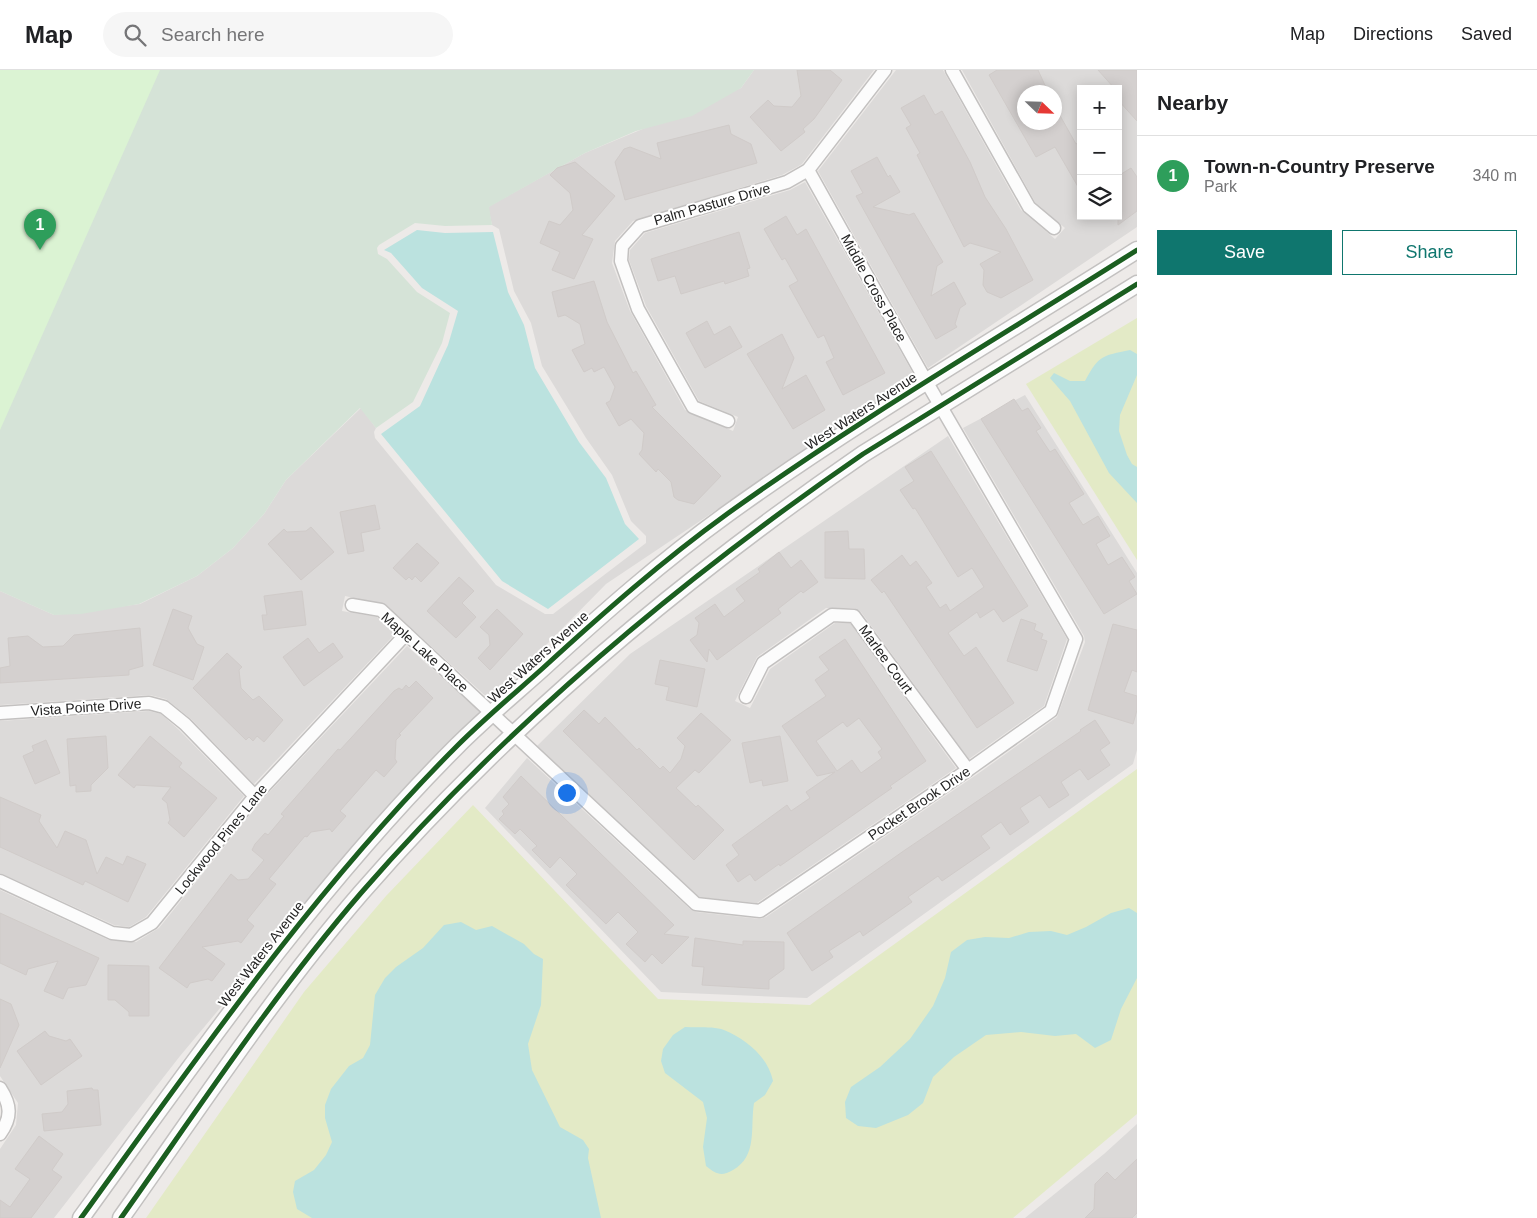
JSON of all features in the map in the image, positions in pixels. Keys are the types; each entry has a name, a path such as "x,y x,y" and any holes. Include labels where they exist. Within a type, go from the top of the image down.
{"street":[{"name":"Palm Pasture Drive","path":"728,421 693,407 638,309 620,261 622,246 640,226 787,182 808,170 885,70"},
{"path":"952,70 1029,206 1054,228"},
{"name":"Middle Cross Place","path":"808,170 941,406"},
{"name":"West Waters Avenue","path":"81,1218 295,926 399,808 457,746 492,713 638,582 705,531 806,460 926,381 1137,250"},
{"path":"121,1218 268,1010 360,894 441,805 512,734 694,578 826,480 1137,284"},
{"name":"Pocket Brook Drive","path":"512,734 696,904 760,911 968,770 1051,710 1076,639 941,406"},
{"name":"Maple Lake Place","path":"352,605 381,610 492,713 512,734"},
{"name":"Marlee Court","path":"746,697 763,663 832,615 854,616 968,770"},
{"name":"Lockwood Pines Lane","path":"0,881 112,933 131,935 152,923 255,796 406,634"},
{"name":"Vista Pointe Drive","path":"0,713 149,703 164,707 185,724 255,796"},
{"path":"0,1088 9,1102 7,1124 0,1134"}],"shaded area":[{"path":"754,70 874,70 802,164 782,175 633,221 615,241 612,263 630,311 685,410 733,431 738,417 699,401 646,306 629,260 630,250 645,233 790,190 805,182 915,377 606,584 491,701 386,605 345,596 342,611 377,617 395,634 254,784 191,719 166,699 150,695 0,705 0,591 54,615 140,604 197,576 233,548 264,514 286,480 361,408 376,428 374,432 375,438 496,585 545,614 553,614 646,543 646,536 631,521 612,475 586,438 542,366 531,323 514,291 499,229 492,225 488,207 585,153 741,88"},
{"path":"896,70 943,70 1021,210 1055,239 1065,228 1035,202 962,70 1137,70 1137,227 928,368 818,171"},
{"path":"1025,395 1137,573 1137,750 1133,764 807,998 661,992 485,808 527,758 690,909 696,912 760,919 766,917 979,773 1057,717 1085,642 1084,636 963,428"},
{"path":"948,436 1067,639 1044,706 969,759 861,612 854,608 826,608 757,657 735,701 750,708 770,669 835,623 850,623 956,768 757,903 699,897 537,746 630,654"},
{"path":"407,646 480,712 372,824 289,921 241,983 180,1056 54,1218 0,1218 0,1149 16,1125 18,1103 0,1076 0,890 109,940 136,942 159,928 261,801"},
{"path":"149,711 161,714 179,730 244,796 146,917 129,927 114,925 0,873 0,721"},
{"path":"1137,1124 1137,1218 1025,1218 1104,1154"}],"green space":[{"path":"0,70 754,70 741,88 692,116 636,131 585,153 489,207 492,225 445,226 415,223 379,245 377,248 378,254 387,259 417,292 450,313 442,343 413,402 376,428 360,408 286,480 264,514 233,548 197,576 139,604 81,614 54,615 0,591"},
{"path":"0,70 160,70 0,430"},
{"path":"1137,318 1137,560 1026,384"},
{"path":"1137,769 1137,1114 1013,1218 146,1218 304,992 386,896 473,805 658,999 810,1005"}],"water":[{"path":"417,230 445,233 493,232 508,292 524,325 535,368 579,442 606,478 625,524 639,539 548,609 502,581 381,434 420,406 448,345 458,311 422,288 391,253 384,250"},
{"path":"1130,350 1137,354 1137,375 1120,415 1119,431 1127,455 1132,464 1137,467 1137,503 1109,473 1070,401 1050,378 1054,373 1070,381 1085,381 1094,366 1102,358"},
{"path":"1129,908 1137,913 1137,978 1121,1009 1111,1040 1095,1048 1076,1034 1055,1036 1021,1032 986,1035 954,1057 933,1077 923,1103 908,1115 876,1128 858,1126 846,1118 845,1102 851,1087 880,1067 910,1039 933,1006 945,978 951,952 967,940 985,937 1009,938 1029,932 1051,931 1067,935 1111,913"},
{"path":"461,922 476,930 492,926 524,944 534,954 543,959 541,1005 528,1044 532,1070 560,1127 583,1140 589,1149 588,1158 601,1218 312,1218 297,1209 293,1192 295,1181 314,1170 326,1155 332,1142 325,1118 325,1105 331,1089 349,1066 363,1058 370,1045 375,995 385,978 396,967 423,948 444,925"},
{"path":"685,1027 720,1029 740,1038 761,1057 773,1081 765,1095 754,1103 750,1149 746,1157 733,1170 722,1174 716,1173 706,1166 703,1147 707,1118 703,1102 665,1073 661,1061 663,1049 673,1035"}],"building":[{"path":"797,70 830,70 842,80 814,119 803,129 805,132 781,151 750,117 768,100 774,106 792,107 801,96"},
{"path":"997,70 1038,70 1045,85 1017,85 1017,124 989,75"},
{"path":"1098,70 1137,70 1137,121 1122,104 1122,85 1111,85"},
{"path":"924,95 935,115 942,111 970,162 985,197 1006,229 1033,280 1001,298 987,292 983,285 984,270 980,264 1001,252 970,243 964,247 917,155 920,153 906,128 911,125 901,108"},
{"path":"1062,119 1077,143 1077,185 1055,147 1036,157 1021,130 1062,130"},
{"path":"729,125 731,134 751,144 757,163 625,200 615,162 624,149 630,147 661,159 657,143"},
{"path":"877,157 888,177 890,175 900,192 873,207 909,215 914,213 943,262 937,266 931,296 954,282 966,304 960,308 955,324 957,327 936,339 856,196 863,193 851,171"},
{"path":"575,162 615,196 582,235 593,239 574,279 552,270 560,252 540,243 549,221 560,225 573,210 570,193 550,175 557,168"},
{"path":"1131,168 1137,177 1137,211 1118,225 1118,220 1122,220 1122,174"},
{"path":"786,216 797,235 806,229 885,373 843,395 826,362 834,358 824,335 818,338 789,286 798,281 785,258 782,260 764,229"},
{"path":"739,232 750,268 747,269 749,276 725,284 724,281 681,294 675,276 658,281 651,259"},
{"path":"594,281 607,322 633,373 636,371 656,405 652,407 721,476 694,504 678,500 674,497 671,482 658,469 656,472 639,454 642,450 644,433 631,419 619,426 606,403 610,401 615,387 604,367 594,372 592,368 584,372 572,350 585,344 580,324 565,315 558,317 552,292"},
{"path":"707,321 714,335 730,326 742,347 705,368 686,333"},
{"path":"782,334 794,358 782,389 806,375 825,410 793,429 747,354"},
{"path":"1014,399 1022,411 1028,408 1041,428 1036,431 1050,452 1055,449 1084,494 1069,503 1083,525 1098,516 1110,536 1096,544 1108,565 1122,557 1135,577 1129,581 1137,594 1104,614 981,419"},
{"path":"931,451 1028,606 1003,622 994,609 980,618 977,612 948,633 964,656 976,647 1014,703 977,728 884,591 882,593 871,580 902,555 910,566 916,561 932,583 926,587 940,608 946,604 950,611 984,587 972,568 958,577 915,508 913,509 900,490 914,481 905,467"},
{"path":"375,505 380,529 361,533 364,551 348,554 340,512"},
{"path":"311,527 334,552 301,580 268,544 284,529 287,532 306,531"},
{"path":"848,531 849,549 864,549 865,579 825,578 825,532"},
{"path":"417,543 439,563 421,582 415,576 412,580 409,577 406,580 393,568"},
{"path":"779,552 791,568 801,560 818,582 803,593 801,591 778,609 781,613 717,660 709,649 707,662 690,640 697,635 699,623 695,618 715,604 724,617 745,601 736,589 760,572 758,569"},
{"path":"459,577 474,591 462,603 476,617 456,638 427,611"},
{"path":"302,591 306,625 264,630 262,615 267,615 264,596"},
{"path":"173,609 192,616 188,628 197,644 204,647 193,680 153,665"},
{"path":"497,609 523,634 490,670 478,658 490,645 489,635 480,627"},
{"path":"1021,619 1036,624 1034,630 1043,634 1041,639 1047,641 1037,671 1007,661"},
{"path":"1113,624 1137,630 1137,672 1132,670 1124,692 1137,696 1137,710 1133,724 1088,710"},
{"path":"140,628 143,666 129,670 129,675 0,683 0,668 10,666 8,638 28,636 43,647 63,646 74,635"},
{"path":"308,638 319,653 333,643 343,657 304,686 283,657"},
{"path":"845,639 926,761 890,786 892,788 780,866 779,864 755,881 750,874 738,882 726,865 739,855 732,845 787,805 791,811 810,798 806,792 835,772 817,776 782,726 826,696 815,680 829,670 819,657","holes":["859,718 882,749 878,752 882,758 861,773 852,760 837,771 816,741 843,722 847,727"]},
{"path":"227,653 242,667 239,670 241,688 253,700 259,696 283,720 264,742 257,736 253,741 249,737 246,740 193,688"},
{"path":"660,660 705,669 697,707 666,700 669,687 655,684"},
{"path":"416,681 433,698 399,734 401,735 396,740 395,759 397,762 384,777 376,770 340,811 346,816 332,832 330,829 311,832 307,837 305,836 269,879 276,884 247,920 254,926 241,943 238,941 202,947 225,964 212,981 208,979 190,983 187,988 159,968 231,874 238,880 248,879 264,860 252,850 255,844 265,833 268,835 284,816 281,814 338,749 340,750 394,691 399,688 402,690 406,685 409,688"},
{"path":"584,710 599,724 605,717 637,750 639,748 660,769 663,766 670,773 681,759 685,746 677,738 701,713 731,740 699,773 695,770 676,788 696,807 698,805 724,830 694,860 563,731"},
{"path":"1095,720 1110,743 1100,750 1110,765 1088,780 1080,769 1061,782 1069,795 1049,808 1040,795 1020,808 1029,822 1010,835 1001,822 981,836 990,848 942,881 938,876 908,897 912,902 863,936 860,931 829,951 833,957 812,971 787,933"},
{"path":"106,736 108,768 91,785 91,791 76,792 76,785 70,786 67,739"},
{"path":"150,736 182,763 179,767 217,798 184,837 168,823 170,820 167,803 162,799 171,787 136,785 134,788 118,775"},
{"path":"780,736 788,781 763,786 762,780 750,783 742,743"},
{"path":"46,740 60,773 35,784 23,756 34,751 32,746"},
{"path":"521,776 674,925 664,934 689,937 662,964 652,954 645,962 626,944 638,932 618,912 606,924 566,885 577,874 560,857 550,868 532,850 537,846 520,829 515,834 499,819 504,814 502,811 509,804 503,797"},
{"path":"0,797 41,815 39,821 57,848 65,831 86,840 97,874 106,857 123,865 127,856 146,864 128,902 85,881 83,885 0,847"},
{"path":"0,913 99,958 86,985 68,988 63,999 44,991 58,961 28,969 26,975 0,963"},
{"path":"695,938 743,945 743,941 784,942 784,969 769,980 769,989 702,985 704,967 692,966"},
{"path":"108,965 149,966 149,1016 129,1016 129,1012 115,1000 108,1000"},
{"path":"0,999 11,1004 19,1025 0,1068"},
{"path":"45,1031 49,1036 66,1041 70,1039 82,1056 41,1085 17,1051"},
{"path":"92,1088 93,1090 98,1090 101,1125 44,1131 42,1114 62,1112 68,1104 67,1091"},
{"path":"39,1136 63,1154 52,1170 62,1177 31,1218 0,1218 0,1200 10,1207 30,1179 15,1169"},
{"path":"1137,1159 1137,1213 1132,1218 1085,1218 1094,1209 1095,1184 1107,1172 1115,1180"}],"cycle path":[{"path":"81,1218 214,1035 306,915 405,801 478,726 633,588 727,514 827,445 1137,250"},
{"path":"121,1218 237,1052 297,971 361,893 475,771 536,713 662,604 795,502 863,454 1137,284"}],"place":[{"name":"Town-n-Country Preserve","path":"40,250"}]}
